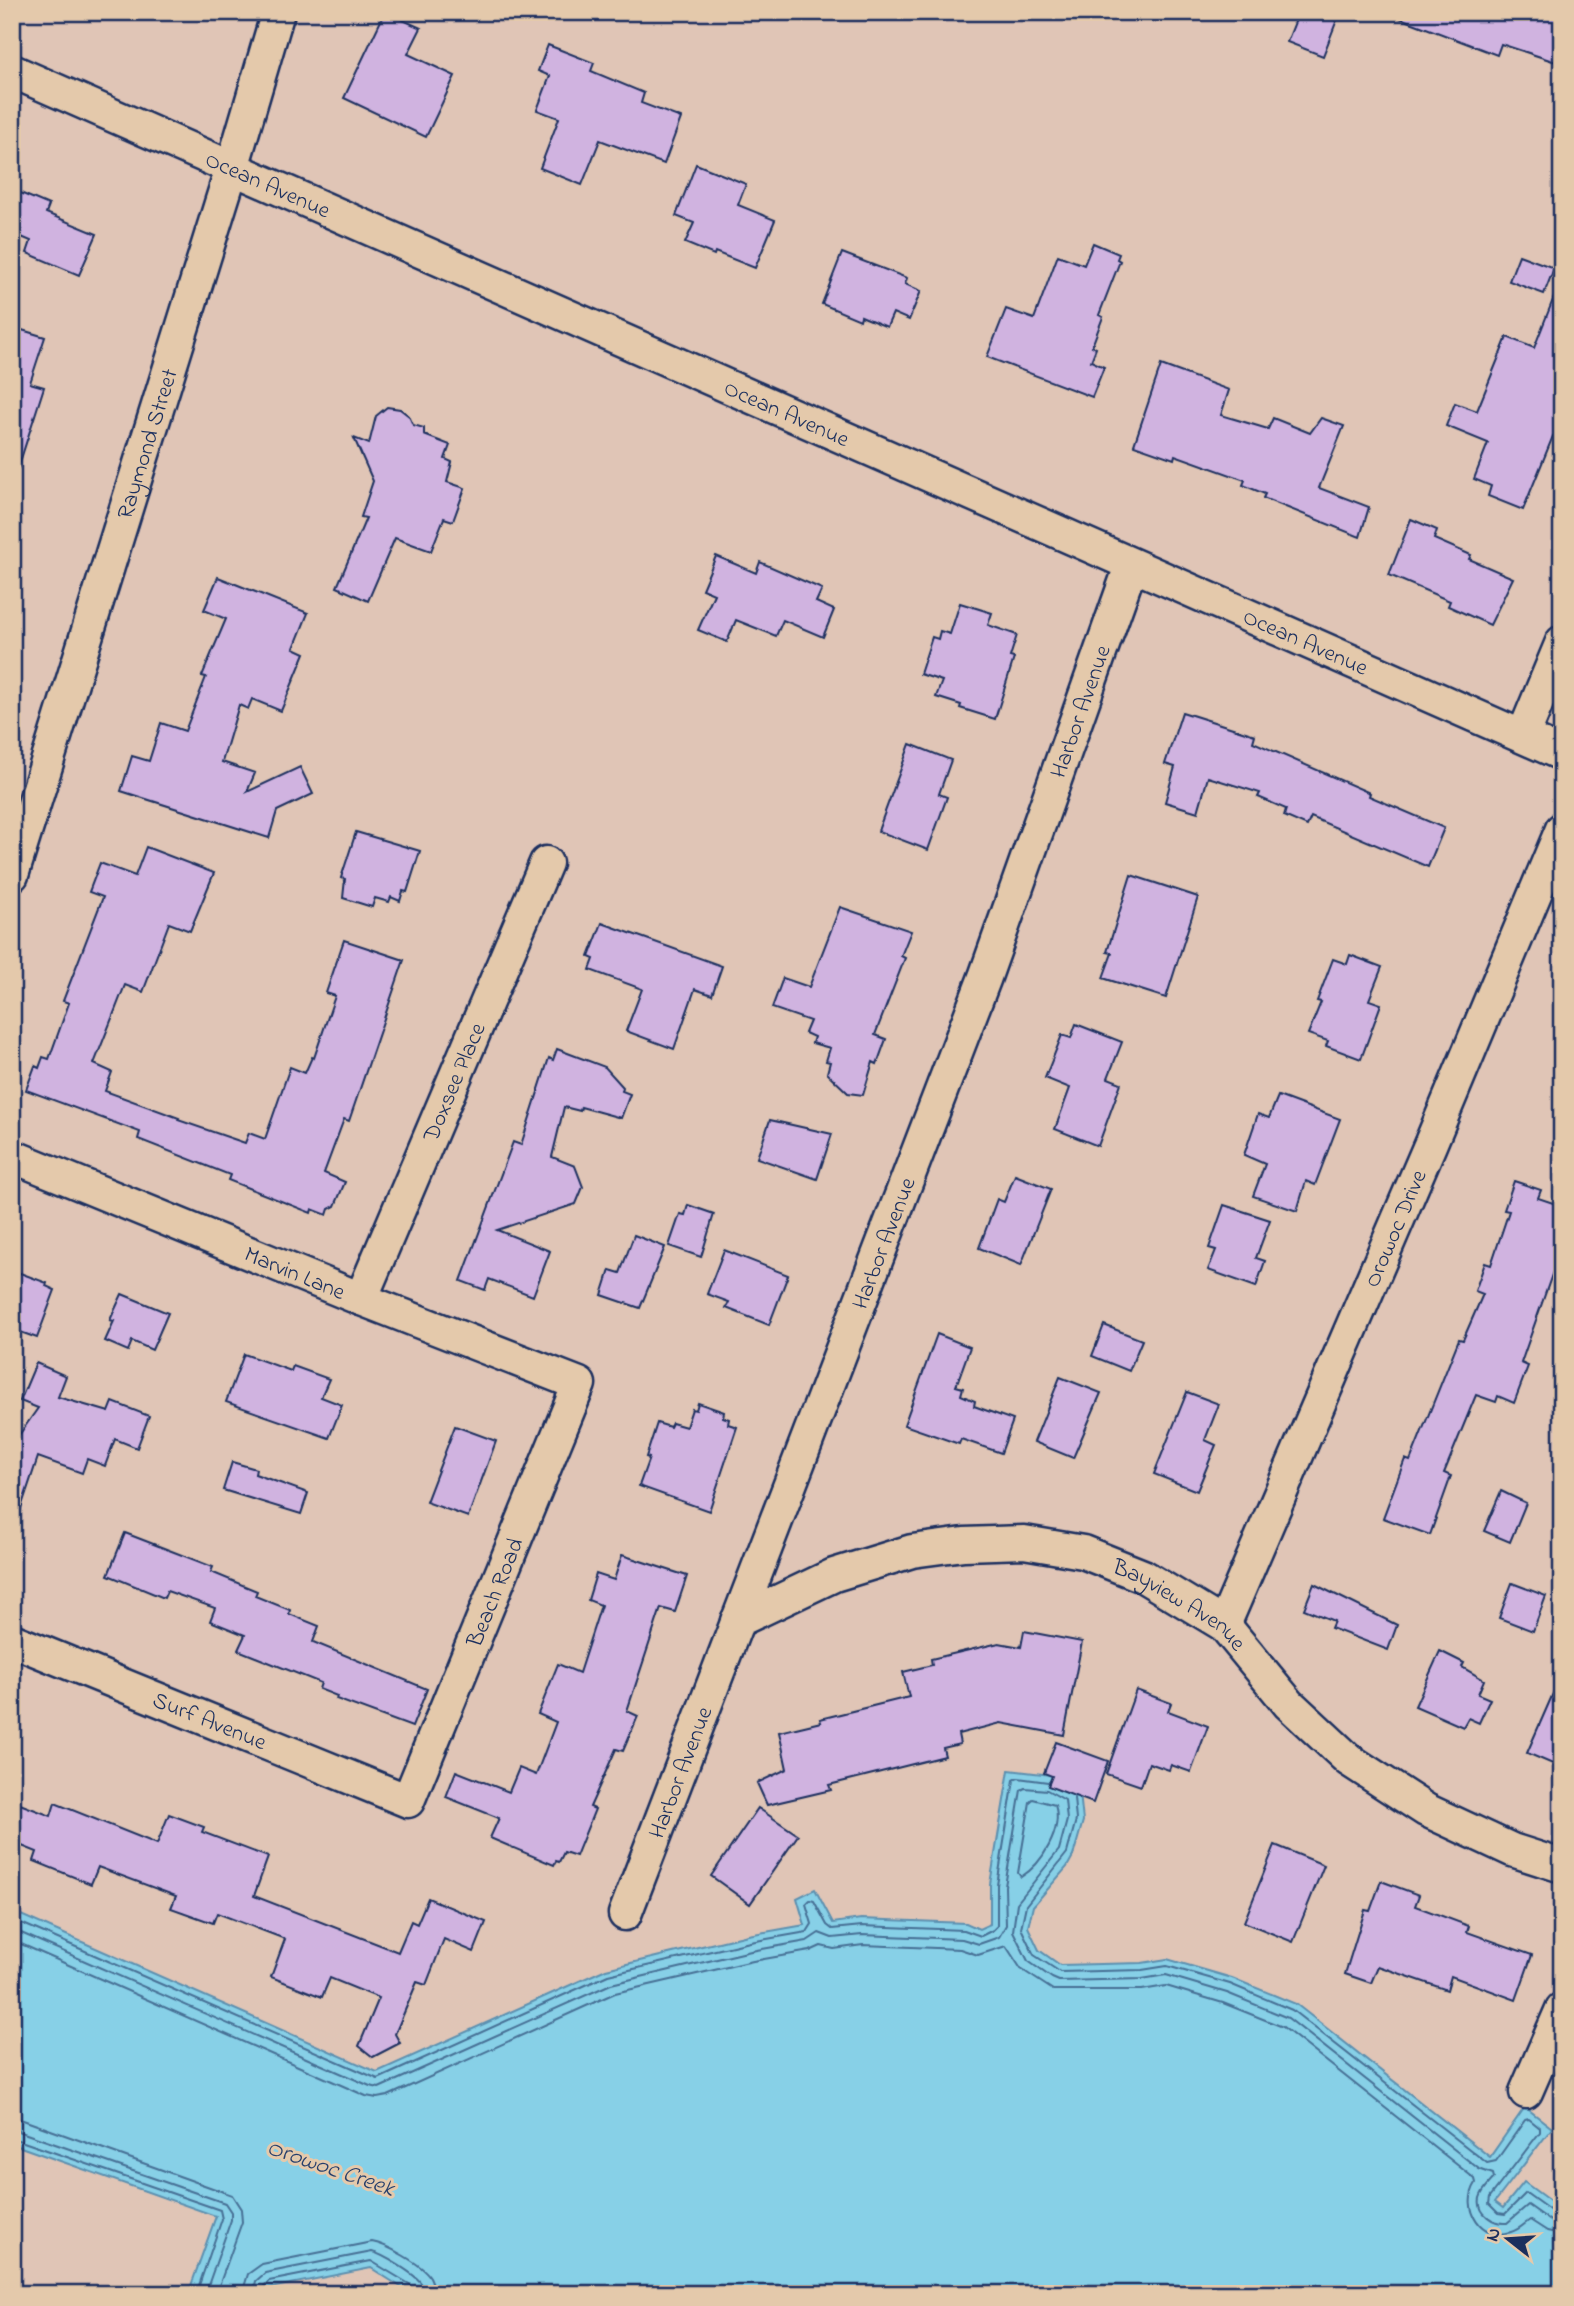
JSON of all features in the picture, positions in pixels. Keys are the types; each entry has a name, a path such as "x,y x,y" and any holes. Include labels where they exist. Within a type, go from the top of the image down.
{"street":[{"name":"Raymond Street","path":"12,875 278,12"},
{"name":"Ocean Avenue","path":"12,71 1562,754"},
{"name":"Harbor Avenue","path":"625,1914 985,977 1131,566"},
{"path":"1523,736 1562,642"},
{"name":"Orowoc Drive","path":"1224,1625 1562,829"},
{"name":"Doxsee Place","path":"361,1299 546,863"},
{"name":"Marvin Lane","path":"12,1156 361,1299 579,1384"},
{"name":"Beach Road","path":"408,1801 579,1384"},
{"name":"Bayview Avenue","path":"737,1621 834,1575 912,1551 964,1544 1024,1542 1083,1552 1143,1576 1224,1625 1289,1704 1349,1760 1426,1810 1512,1850 1562,1866"},
{"name":"Surf Avenue","path":"12,1640 408,1801"},
{"path":"1526,2092 1562,2009"}],"water":[{"name":"Orowoc Creek","path":"1009,1770 1051,1775 1080,1793 1083,1821 1073,1856 1067,1867 1033,1906 1028,1927 1039,1950 1060,1965 1142,1963 1167,1959 1232,1978 1296,2004 1490,2157 1525,2107 1552,2128 1495,2202 1503,2208 1524,2182 1562,2210 1562,2294 412,2294 371,2268 270,2288 268,2294 188,2294 216,2216 12,2144 12,1911 377,2072 606,1969 748,1935 805,1925 797,1898 815,1889 833,1923 861,1919 966,1923 979,1929 990,1924 990,1884"}],"building":[{"path":"385,12 421,28 408,54 455,76 426,137 344,98"},
{"path":"1299,12 1340,12 1323,56 1287,42"},
{"path":"1392,12 1562,12 1562,64 1501,44 1497,55 1392,15"},
{"path":"548,45 594,63 591,71 644,93 641,103 681,118 664,164 600,140 582,185 540,168 559,118 537,110 550,76 538,71"},
{"path":"696,164 746,184 738,205 775,220 755,268 685,243 694,223 676,216"},
{"path":"18,192 49,205 46,213 97,234 79,275 27,253 31,241 12,233 12,207"},
{"path":"1093,243 1119,254 1117,259 1120,261 1099,315 1103,317 1092,346 1096,348 1091,361 1104,367 1092,397 987,357 1006,309 1034,319 1058,255 1084,265"},
{"path":"842,253 907,278 905,284 921,291 909,320 893,313 887,327 861,316 860,320 822,304"},
{"path":"1519,255 1554,268 1544,294 1509,281"},
{"path":"1560,282 1562,440 1553,436 1523,510 1488,496 1491,486 1474,479 1488,443 1446,426 1455,403 1477,411 1507,337 1534,348"},
{"path":"12,327 45,337 30,383 44,387 18,468 12,467"},
{"path":"1161,365 1229,390 1221,415 1268,429 1273,418 1310,433 1321,418 1344,426 1319,488 1369,507 1360,537 1263,498 1265,494 1243,485 1245,480 1175,455 1174,459 1134,445"},
{"path":"387,407 400,409 409,416 413,425 424,428 424,435 450,445 445,459 452,462 447,482 465,488 453,521 444,518 431,551 395,538 368,601 337,587 366,518 361,517 373,481 354,438 369,444 376,416"},
{"path":"1411,519 1437,530 1434,539 1471,555 1469,559 1513,578 1490,625 1448,606 1450,601 1389,575"},
{"path":"716,556 756,573 760,562 822,589 816,602 834,610 823,637 783,620 776,636 736,620 727,642 698,630 714,594 702,589"},
{"path":"218,577 308,613 294,648 305,653 281,711 252,699 248,709 239,705 222,762 255,773 247,792 300,767 313,794 277,811 269,838 121,791 132,756 149,761 161,723 185,731 206,677 202,676 226,619 204,610"},
{"path":"960,603 992,613 988,625 1017,635 1010,657 1014,658 995,719 936,697 942,681 920,674 932,637 938,639 940,631 950,634"},
{"path":"1182,712 1255,735 1253,742 1444,828 1428,867 1311,817 1307,826 1284,816 1286,809 1258,797 1260,793 1208,777 1198,812 1165,802 1175,767 1165,764"},
{"path":"910,744 951,760 939,794 947,797 928,850 878,831"},
{"path":"356,832 420,851 407,892 403,891 400,901 391,897 389,902 375,898 372,907 343,898 345,879 341,878"},
{"path":"146,847 214,873 190,931 169,923 143,992 125,985 94,1064 112,1072 105,1091 245,1143 249,1133 265,1139 290,1067 305,1073 312,1057 314,1058 335,996 326,993 344,940 404,960 349,1121 344,1119 324,1173 345,1182 335,1206 329,1209 327,1215 312,1209 311,1213 228,1180 230,1175 138,1139 140,1132 26,1090 35,1066 39,1068 43,1057 49,1059 69,1003 63,1001 103,897 89,892 100,863 135,876"},
{"path":"1131,875 1198,897 1166,998 1103,978 1112,953 1107,952"},
{"path":"840,907 911,931 901,956 905,958 875,1035 886,1039 877,1064 873,1062 863,1095 848,1093 827,1073 830,1062 826,1061 830,1048 812,1043 814,1037 805,1033 810,1021 772,1008 783,978 809,987"},
{"path":"602,923 722,966 712,995 695,989 674,1049 626,1031 642,989 590,970 594,959 589,957"},
{"path":"1350,955 1382,967 1369,1000 1381,1004 1361,1059 1326,1046 1328,1041 1308,1034 1321,1002 1317,1001 1333,959 1347,964"},
{"path":"1076,1024 1122,1042 1108,1078 1121,1083 1098,1146 1055,1129 1070,1088 1045,1078 1062,1035 1071,1038"},
{"path":"557,1049 605,1067 623,1087 622,1091 630,1094 621,1118 581,1107 580,1111 564,1107 552,1157 575,1166 583,1187 576,1204 497,1230 550,1251 533,1296 489,1279 485,1290 461,1281 513,1142 521,1145 549,1058 553,1060"},
{"path":"1278,1096 1340,1119 1315,1185 1306,1181 1297,1211 1253,1196 1265,1164 1244,1155 1258,1114 1269,1118"},
{"path":"770,1120 832,1134 817,1179 757,1158"},
{"path":"1015,1175 1051,1189 1021,1265 979,1248 997,1199 1004,1202"},
{"path":"1514,1181 1541,1190 1538,1198 1562,1206 1562,1246 1521,1363 1528,1366 1514,1403 1498,1396 1496,1402 1476,1395 1444,1473 1451,1476 1430,1535 1383,1518 1405,1459 1410,1461 1459,1339 1463,1340 1483,1294 1475,1291 1485,1263 1491,1265 1509,1211 1504,1210"},
{"path":"688,1205 714,1214 701,1257 669,1246 680,1214 685,1215"},
{"path":"1224,1205 1270,1220 1256,1258 1265,1261 1256,1287 1208,1270 1216,1250 1209,1248"},
{"path":"634,1235 665,1247 640,1308 602,1295 610,1270 620,1273"},
{"path":"724,1250 788,1275 769,1325 726,1308 729,1302 707,1294"},
{"path":"12,1270 47,1283 46,1286 55,1290 37,1338 12,1329"},
{"path":"122,1294 168,1313 152,1350 132,1341 128,1351 105,1341 114,1321 110,1320"},
{"path":"1104,1325 1142,1340 1129,1371 1092,1356"},
{"path":"937,1334 970,1347 956,1386 963,1388 961,1395 975,1401 974,1406 1013,1420 1001,1453 961,1439 959,1444 904,1425"},
{"path":"244,1354 291,1371 293,1366 329,1379 321,1397 342,1405 329,1438 226,1402"},
{"path":"36,1363 66,1376 58,1397 109,1412 113,1402 149,1416 137,1448 115,1439 105,1466 87,1459 82,1473 38,1457 17,1520 12,1519 12,1445 38,1408 20,1401"},
{"path":"1060,1377 1101,1393 1073,1458 1034,1442"},
{"path":"1187,1392 1219,1404 1205,1440 1216,1445 1197,1491 1154,1474"},
{"path":"698,1403 724,1412 723,1417 729,1419 728,1424 737,1427 709,1511 639,1486 657,1423 670,1427 672,1423 686,1427 692,1409 696,1410"},
{"path":"455,1426 496,1441 468,1517 426,1502"},
{"path":"232,1462 256,1469 255,1474 308,1493 301,1514 223,1490"},
{"path":"1501,1491 1526,1503 1510,1542 1484,1531"},
{"path":"125,1533 213,1567 211,1572 257,1591 255,1596 290,1610 289,1614 319,1626 313,1642 427,1689 412,1727 336,1699 337,1696 319,1689 321,1683 238,1650 245,1635 210,1621 215,1608 167,1591 164,1598 108,1575"},
{"path":"622,1555 687,1576 675,1612 661,1608 627,1711 638,1716 623,1751 616,1749 590,1807 595,1809 576,1856 564,1852 559,1862 556,1861 554,1865 490,1838 499,1818 446,1797 456,1771 509,1792 519,1768 536,1775 556,1722 538,1714 558,1664 579,1673 601,1605 588,1600 596,1574 614,1580"},
{"path":"1512,1583 1546,1596 1533,1631 1499,1618"},
{"path":"1314,1584 1397,1625 1388,1650 1331,1628 1334,1621 1304,1609"},
{"path":"1024,1631 1082,1642 1064,1735 1001,1723 958,1734 960,1744 943,1748 945,1756 829,1785 831,1790 767,1805 757,1783 787,1769 779,1732 909,1697 903,1672 932,1665 931,1659 999,1643 1021,1647"},
{"path":"1440,1651 1464,1663 1462,1667 1484,1680 1478,1694 1490,1699 1479,1723 1468,1718 1463,1727 1415,1706"},
{"path":"1562,1673 1562,1768 1527,1753"},
{"path":"1136,1690 1171,1703 1168,1711 1208,1726 1191,1772 1171,1765 1169,1770 1149,1763 1141,1786 1106,1774"},
{"path":"1056,1742 1108,1761 1093,1803 1048,1786 1052,1776 1044,1773"},
{"path":"12,1801 51,1816 55,1803 157,1844 169,1814 204,1827 202,1832 268,1857 254,1896 398,1952 411,1921 417,1924 428,1898 486,1922 474,1952 444,1939 426,1985 417,1982 395,2034 400,2043 373,2057 359,2046 379,1998 330,1978 322,1997 271,1977 285,1939 217,1913 213,1923 171,1908 176,1896 98,1867 91,1884 34,1861 37,1852 12,1842"},
{"path":"758,1808 798,1835 750,1904 711,1876"},
{"path":"1275,1845 1324,1865 1293,1942 1244,1922"},
{"path":"1381,1881 1419,1895 1415,1906 1469,1926 1467,1932 1532,1955 1516,2000 1451,1976 1447,1990 1378,1966 1371,1983 1345,1974 1365,1910 1370,1911"}]}
